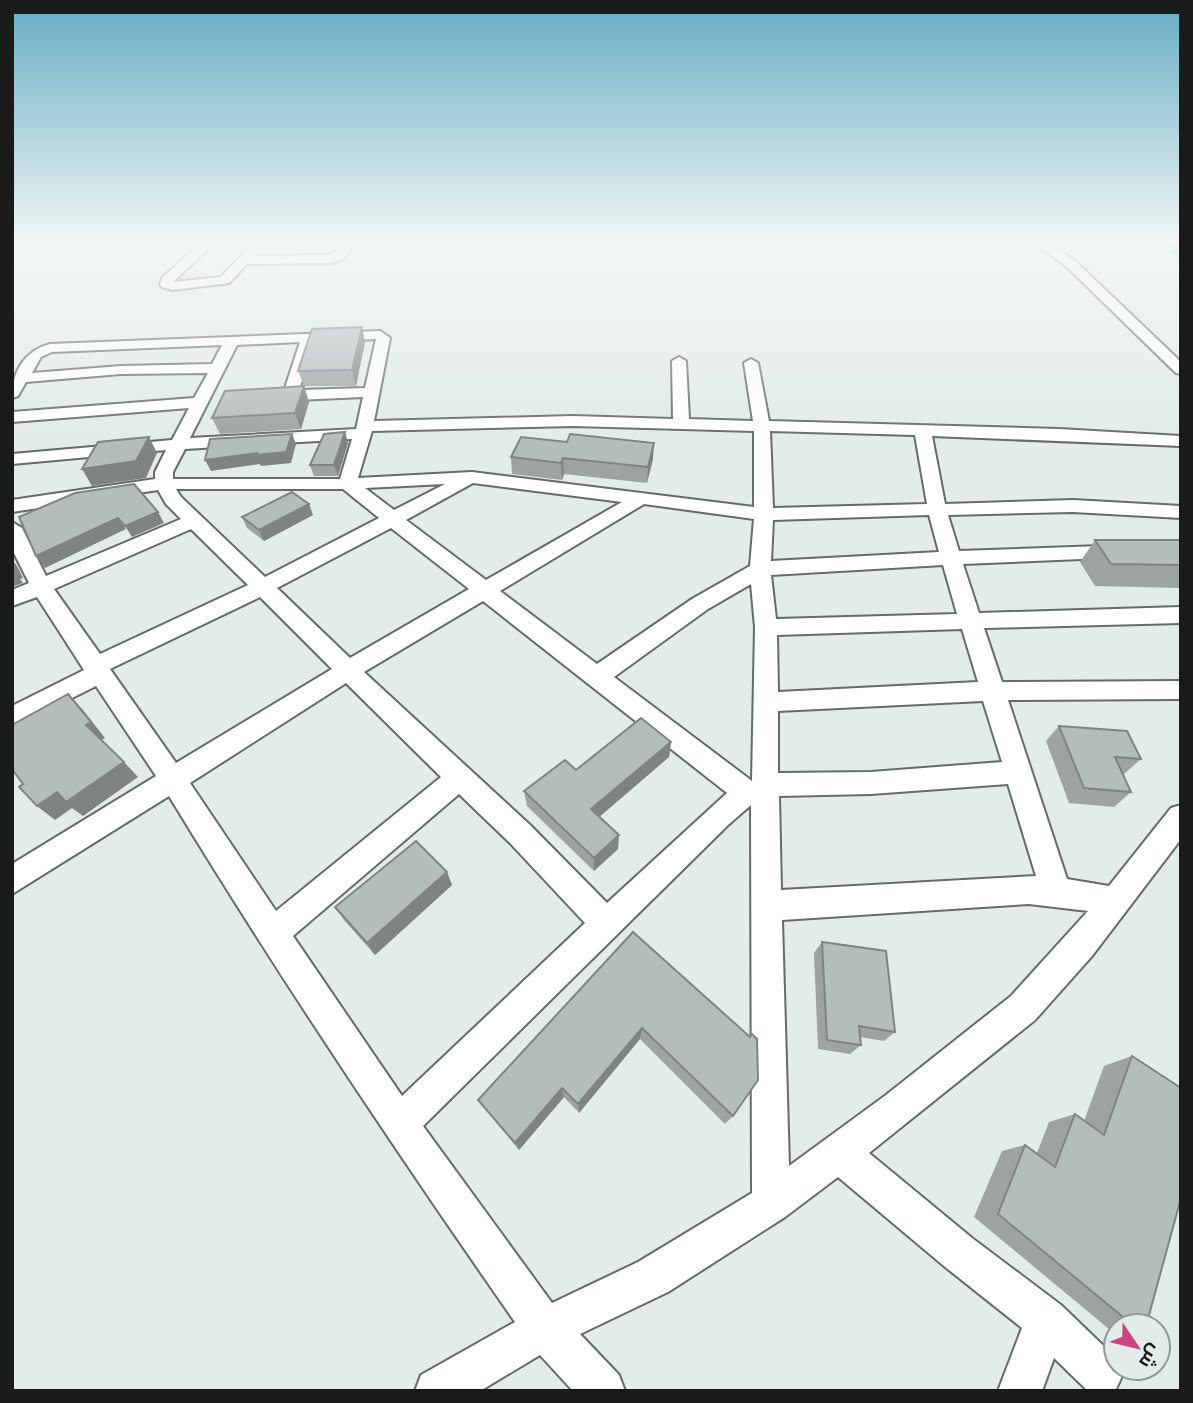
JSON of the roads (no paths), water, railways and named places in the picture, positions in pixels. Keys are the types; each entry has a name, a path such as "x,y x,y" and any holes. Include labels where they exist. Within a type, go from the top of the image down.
{"street":[{"path":"1118,309 1181,370"},
{"path":"12,393 35,354 44,349 369,334 383,338 363,429 347,484"},
{"path":"290,395 309,336"},
{"path":"232,340 216,368 206,399 164,472 164,484 173,500 520,834 607,924"},
{"path":"97,409 139,344"},
{"path":"679,361 681,424"},
{"path":"751,363 762,426 764,514 760,569 766,627 765,702 759,791 766,906 771,1203"},
{"path":"20,378 121,370 216,368"},
{"path":"254,397 372,392"},
{"path":"12,417 206,399"},
{"path":"12,459 363,429 505,421 923,430 1181,441"},
{"path":"923,430 937,509 951,559 1056,892"},
{"path":"12,718 97,670 393,521 472,477"},
{"path":"12,506 109,489 164,484 347,484 472,477 764,514 1073,506 1181,512"},
{"path":"347,484 596,677 759,791"},
{"path":"12,880 348,670 642,498"},
{"path":"12,599 193,520"},
{"path":"12,528 41,587 173,780 399,1124 545,1329 595,1388"},
{"path":"596,677 700,604 760,569 850,562 1129,551 1181,554"},
{"path":"766,627 1181,615"},
{"path":"765,702 994,691 1181,690"},
{"path":"399,1124 718,816 759,791 1019,772"},
{"path":"273,933 459,778"},
{"path":"437,1391 545,1329 653,1277 771,1203 900,1108 1023,1008 1081,945 1181,817"},
{"path":"766,906 949,893 1056,892 1114,901"},
{"path":"838,1152 958,1252 1046,1320 1101,1374"},
{"path":"1020,1391 1046,1320"}]}
